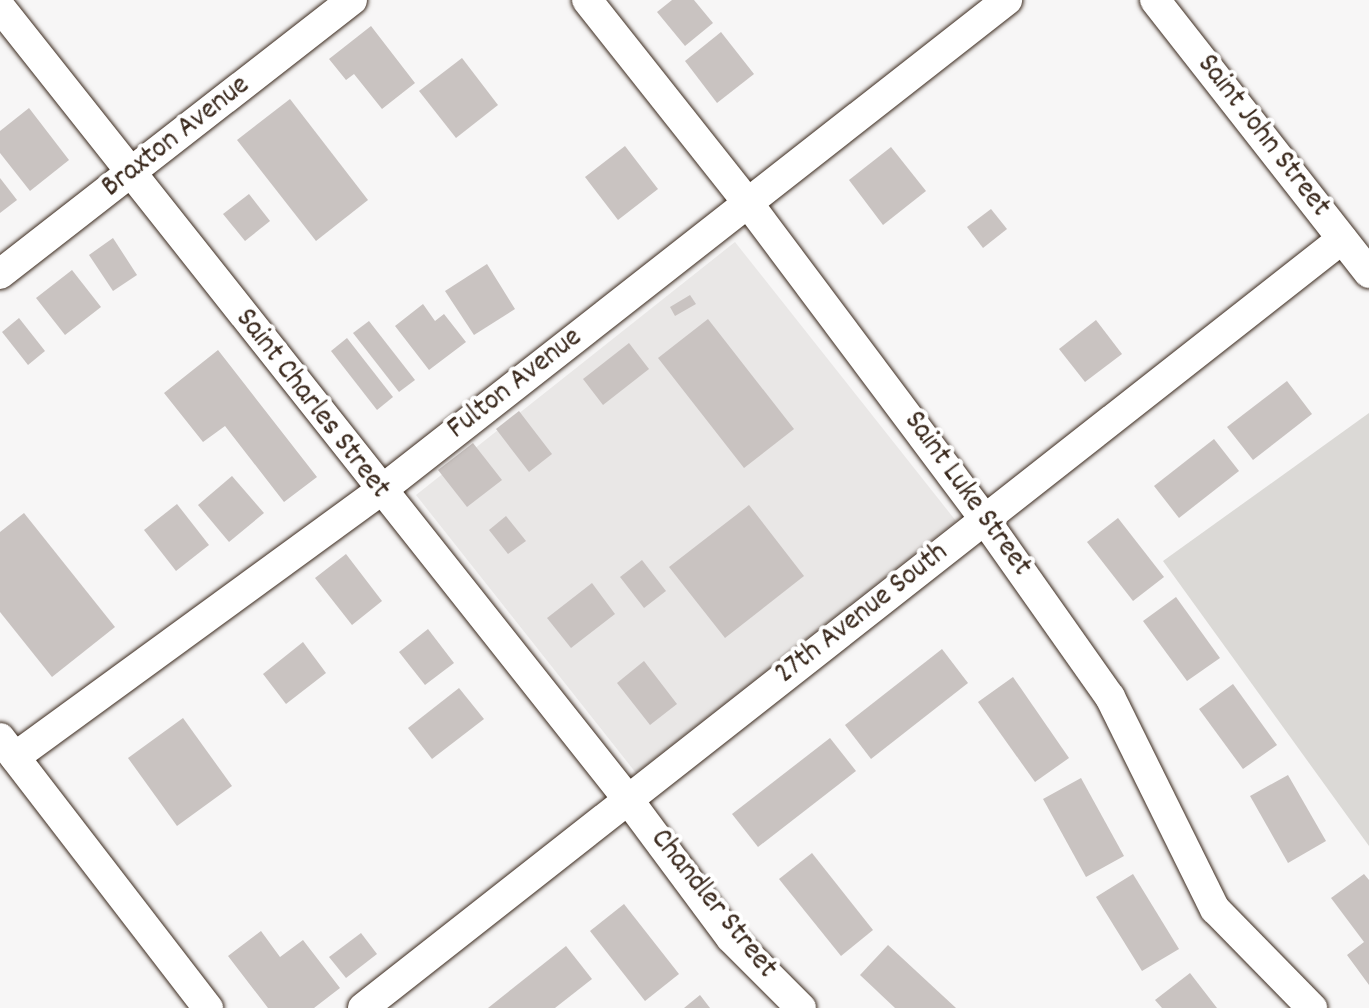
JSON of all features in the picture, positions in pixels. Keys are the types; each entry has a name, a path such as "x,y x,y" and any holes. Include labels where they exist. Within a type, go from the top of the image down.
{"street":[{"name":"Braxton Avenue","path":"0,274 132,176 352,0"},
{"name":"Saint Luke Street","path":"587,0 748,203 985,520 1110,697 1215,909 1312,1008"},
{"name":"Fulton Avenue","path":"8,747 379,492 1007,0"},
{"name":"Saint John Street","path":"1155,0 1369,273"},
{"name":"Saint Charles Street","path":"0,7 379,492 627,798"},
{"name":"27th Avenue South","path":"382,1002 627,798 1342,239"},
{"path":"8,747 208,1008"},
{"name":"Chandler Street","path":"627,798 731,938 801,1008"}],"shaded area":[{"path":"735,242 956,521 636,773 416,495"},
{"path":"1369,413 1369,846 1163,561"}],"building":[{"path":"672,0 694,0 713,23 685,46 657,12"},
{"path":"371,26 415,83 382,109 354,74 346,80 329,59"},
{"path":"721,32 754,74 717,103 685,61"},
{"path":"462,58 498,105 456,138 419,91"},
{"path":"290,99 368,200 316,241 237,140"},
{"path":"29,108 69,160 30,191 0,153 0,131"},
{"path":"625,146 658,189 618,220 585,177"},
{"path":"891,147 926,191 883,225 849,180"},
{"path":"0,178 17,200 0,213"},
{"path":"249,194 270,221 245,241 223,214"},
{"path":"991,209 1007,229 983,248 967,227"},
{"path":"113,238 137,275 113,291 89,255"},
{"path":"487,264 515,309 474,335 445,291"},
{"path":"72,270 101,307 65,335 36,298"},
{"path":"690,295 696,304 675,316 670,307"},
{"path":"423,304 435,321 444,314 466,342 429,370 395,326"},
{"path":"19,318 45,351 28,365 2,332"},
{"path":"708,319 794,429 744,468 658,358"},
{"path":"1096,320 1122,354 1085,382 1059,349"},
{"path":"369,321 415,380 399,392 353,333"},
{"path":"347,338 393,397 377,410 331,351"},
{"path":"629,343 649,369 603,405 583,379"},
{"path":"218,350 317,477 284,502 225,426 203,442 164,393"},
{"path":"1287,381 1312,414 1253,460 1227,427"},
{"path":"519,411 552,454 529,472 496,429"},
{"path":"1214,439 1239,471 1179,518 1154,486"},
{"path":"473,443 502,480 467,507 438,470"},
{"path":"232,476 264,513 229,542 198,505"},
{"path":"177,504 209,545 176,571 144,530"},
{"path":"749,505 804,576 725,638 669,567"},
{"path":"24,513 115,627 52,677 0,612 0,532"},
{"path":"506,516 526,541 508,554 489,530"},
{"path":"1118,518 1164,577 1133,601 1087,542"},
{"path":"346,554 382,601 352,625 315,578"},
{"path":"642,560 666,591 644,608 620,577"},
{"path":"592,583 615,614 571,648 547,618"},
{"path":"1176,597 1220,658 1187,681 1143,621"},
{"path":"428,629 454,663 425,685 399,652"},
{"path":"303,642 326,673 286,704 263,674"},
{"path":"942,649 968,683 871,759 845,725"},
{"path":"644,661 677,704 650,725 617,683"},
{"path":"1013,677 1069,758 1035,782 978,702"},
{"path":"1233,684 1277,745 1243,769 1199,709"},
{"path":"459,688 484,719 432,759 408,728"},
{"path":"183,718 232,786 177,826 128,758"},
{"path":"830,738 856,771 758,847 732,814"},
{"path":"1288,775 1326,841 1288,863 1250,796"},
{"path":"1081,778 1124,856 1086,877 1043,799"},
{"path":"812,853 873,930 841,956 779,879"},
{"path":"1133,874 1179,949 1142,971 1096,897"},
{"path":"1364,874 1369,880 1369,985 1347,955 1364,942 1331,898"},
{"path":"624,904 679,974 645,1001 590,931"},
{"path":"261,931 280,957 303,940 340,988 314,1008 268,1008 228,956"},
{"path":"361,933 377,954 346,978 329,957"},
{"path":"888,945 956,1008 895,1008 860,975"},
{"path":"566,946 592,979 555,1008 488,1008"},
{"path":"1190,973 1217,1008 1162,1008 1155,1000"},
{"path":"700,995 710,1008 684,1008"}]}
